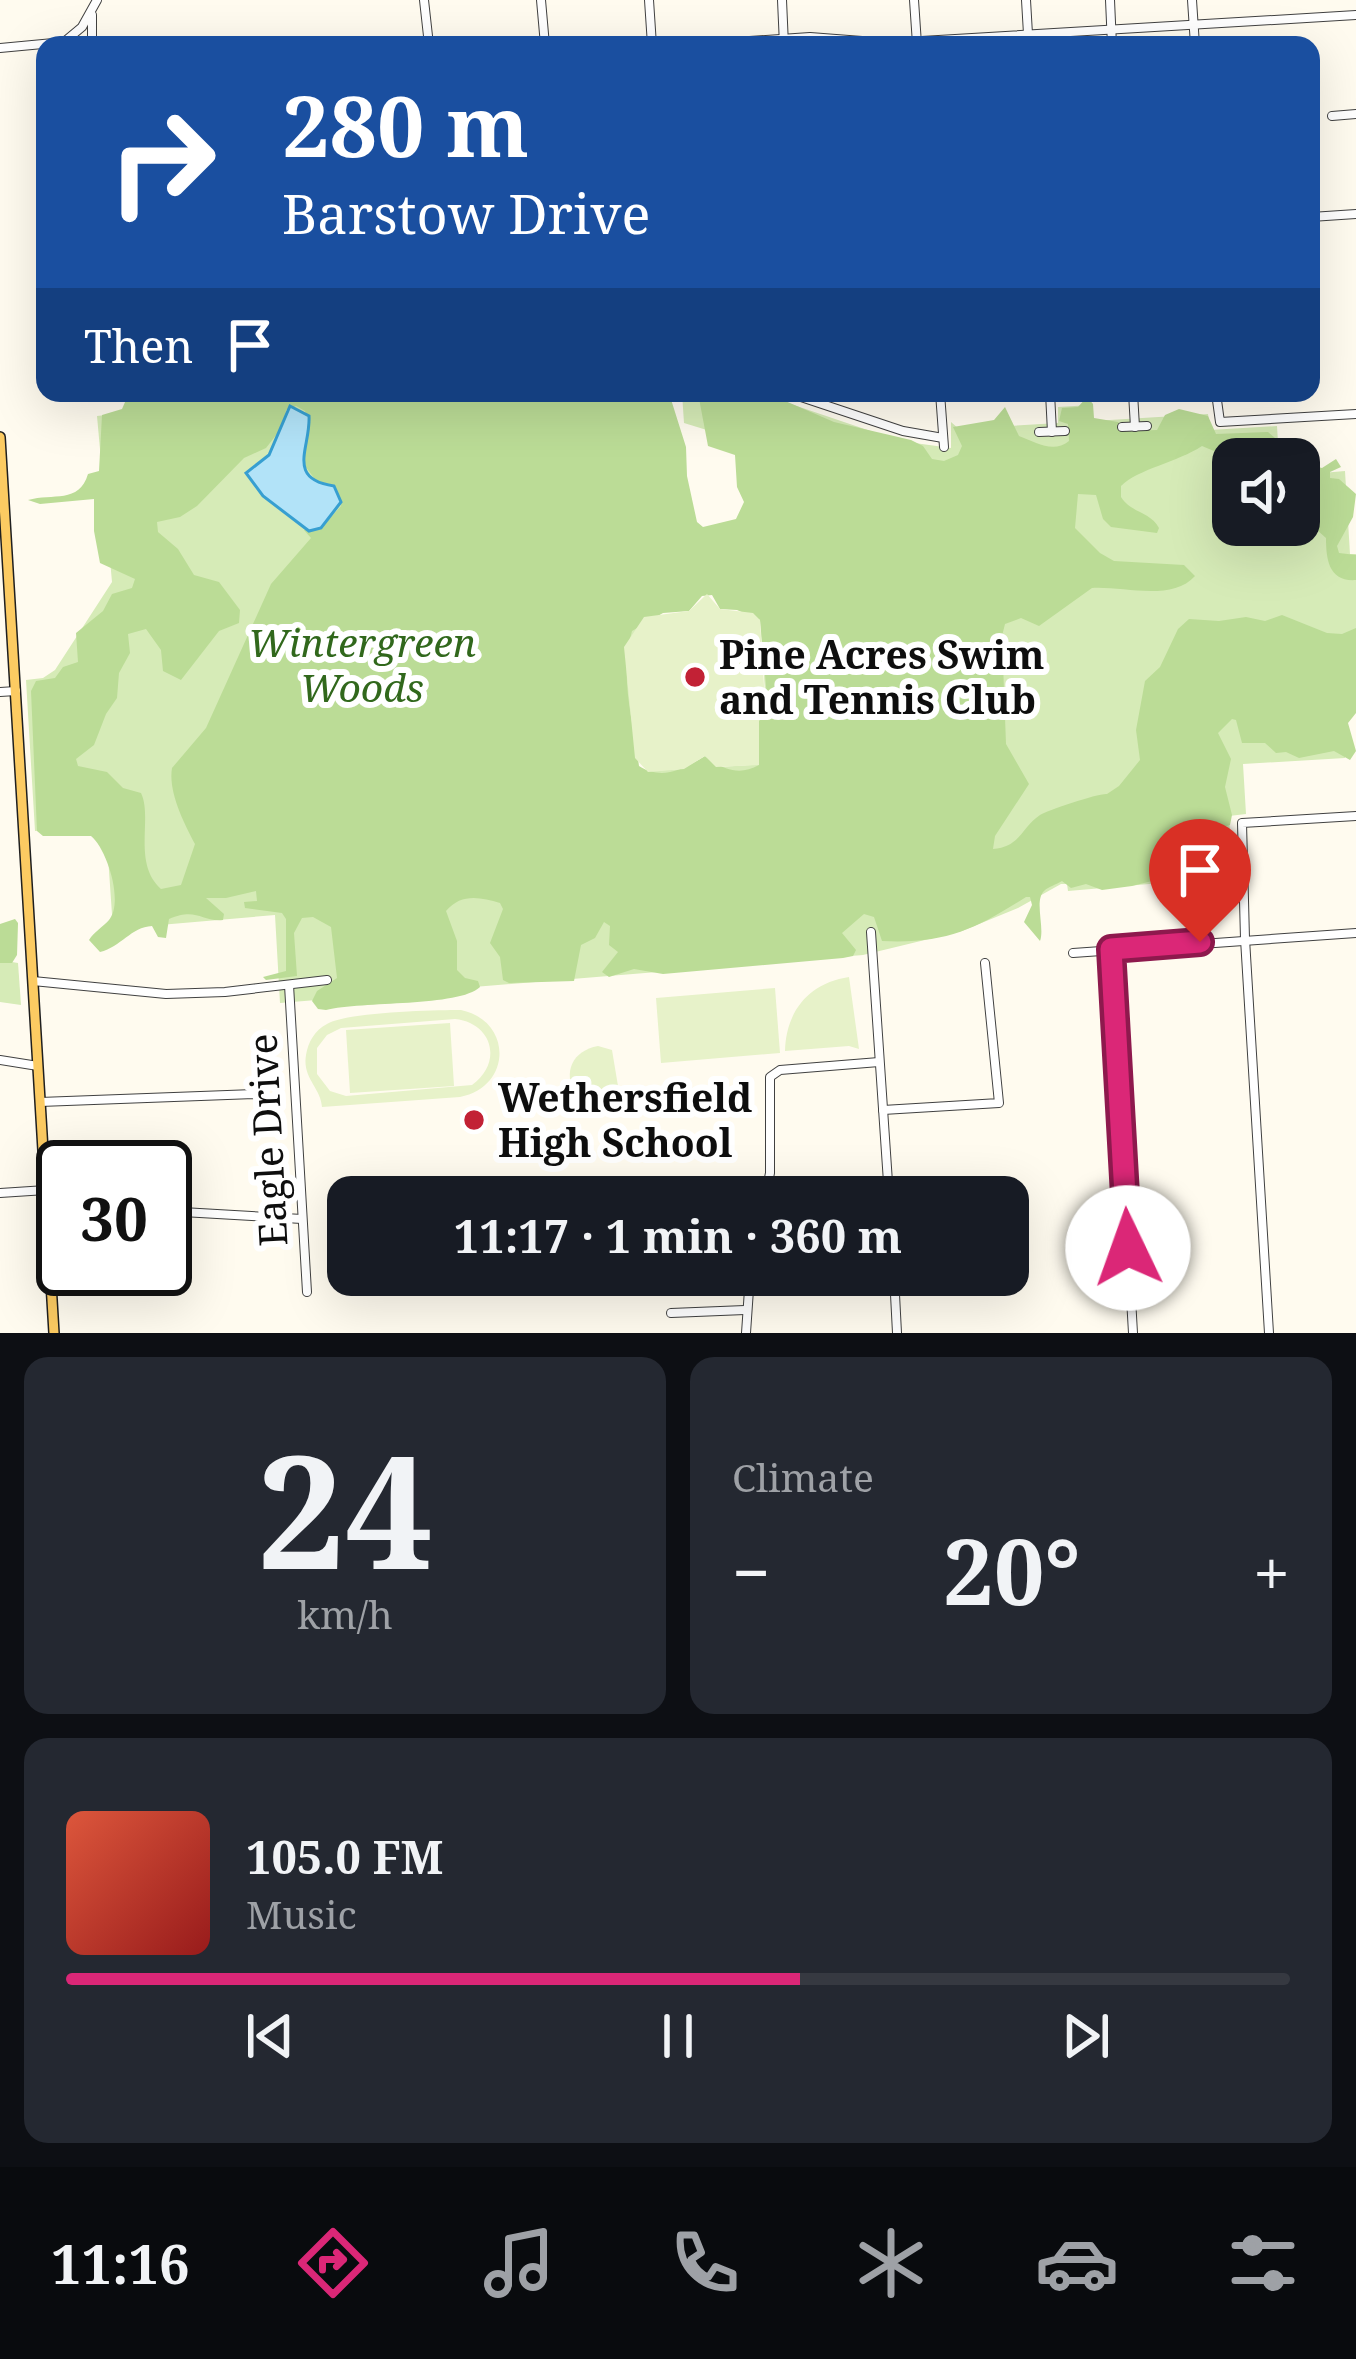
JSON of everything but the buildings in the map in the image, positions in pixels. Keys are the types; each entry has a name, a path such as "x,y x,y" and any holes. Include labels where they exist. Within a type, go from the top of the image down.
{"main road":[{"path":"0,437 4,584 16,691 43,1140"},
{"path":"52,1296 54,1333"}],"street":[{"path":"92,36 97,0"},
{"path":"424,0 428,36"},
{"path":"541,0 544,36"},
{"path":"649,0 651,36"},
{"path":"782,0 784,36"},
{"path":"914,0 917,36"},
{"path":"1026,0 1028,35"},
{"path":"1110,0 1111,36"},
{"path":"1192,0 1195,36"},
{"path":"74,36 92,14"},
{"path":"1014,36 1356,15"},
{"path":"0,48 36,45"},
{"path":"1332,116 1356,114"},
{"path":"1320,216 1356,214"},
{"path":"823,402 944,442 941,402"},
{"path":"1050,402 1052,432"},
{"path":"1134,402 1135,427"},
{"path":"1217,402 1219,421 1356,414"},
{"path":"1122,427 1147,426"},
{"path":"1039,432 1065,431"},
{"path":"0,692 16,691"},
{"path":"1269,1333 1242,823 1356,816"},
{"path":"872,932 888,1176"},
{"path":"1073,952 1356,932"},
{"path":"1111,949 1133,1333"},
{"path":"883,1110 999,1103 985,963"},
{"path":"33,981 166,994 327,980"},
{"name":"Eagle Drive","path":"289,985 307,1292"},
{"path":"0,1060 38,1066"},
{"path":"769,1176 770,1077 780,1070 879,1062"},
{"path":"40,1102 254,1094 270,1101"},
{"path":"0,1193 36,1191"},
{"path":"192,1213 302,1219"},
{"path":"746,1333 747,1296"},
{"path":"895,1296 897,1333"},
{"path":"671,1313 745,1310"}],"green space":[{"name":"Wintergreen Woods","path":"125,402 672,402 686,447 697,522 703,527 736,519 744,502 737,487 735,455 708,446 700,402 788,402 834,422 911,440 923,446 932,459 944,461 958,455 962,446 953,427 994,420 1005,407 1019,436 1057,447 1069,441 1068,424 1059,421 1062,408 1091,402 1094,418 1118,422 1126,431 1157,430 1165,415 1179,409 1208,416 1216,434 1268,432 1275,438 1212,438 1212,450 1202,446 1121,486 1121,497 1155,523 1157,533 1111,527 1103,519 1096,495 1078,494 1075,528 1100,553 1114,561 1184,565 1195,576 1174,589 1160,591 1092,588 1039,626 1021,618 1005,624 1006,744 1029,784 995,836 993,849 1015,841 1040,815 1119,786 1140,760 1136,730 1145,681 1160,667 1178,629 1189,619 1265,621 1282,615 1327,633 1356,628 1356,713 1348,723 1356,751 1350,760 1334,751 1299,758 1276,753 1265,743 1242,743 1232,719 1218,733 1231,759 1225,787 1230,825 1202,833 1182,857 1180,874 1102,890 1086,884 1071,888 1062,881 1048,888 1040,901 1040,941 1024,922 1032,905 1026,897 974,926 924,940 882,941 874,917 864,914 842,933 856,950 843,958 663,974 634,969 609,977 602,972 618,952 609,945 610,926 604,922 595,938 581,945 574,981 509,983 503,980 500,957 490,943 503,909 500,903 471,898 446,911 457,941 457,970 478,981 480,987 432,1001 318,1009 312,1001 317,991 337,978 331,927 313,917 302,918 294,933 297,976 266,980 263,977 286,971 286,919 282,913 245,908 244,902 257,901 256,891 206,898 224,914 223,920 178,916 169,919 166,938 158,937 152,926 145,927 100,952 89,940 109,920 115,901 103,852 91,836 43,836 37,831 31,691 36,681 55,678 63,667 78,662 76,633 103,611 112,594 132,588 135,579 100,563 94,499 40,504 28,500 72,494 88,474 99,471 102,415 122,409","holes":["296,406 305,411 310,425 302,462 317,482 335,487 341,506 321,528 304,530 311,538 271,584 206,728 172,768 175,797 195,844 181,885 161,889 147,867 141,793 123,788 107,772 78,766 76,759 94,745 117,698 119,673 130,653 128,634 146,629 161,650 163,671 181,680 219,631 239,623 240,610 219,582 194,575 178,549 158,532 157,522 180,517 197,506 244,458 266,448 284,425 286,410","712,595 720,609 760,620 767,697 759,721 759,765 730,770 705,756 673,772 656,773 639,766 628,698 632,631 663,613 689,611 702,596"]},
{"name":"Wintergreen Woods","path":"232,402 665,402 632,772 818,761 768,739 749,443 684,423 683,402 785,402 900,441 951,448 951,422 959,429 1058,423 1058,407 1091,405 1093,421 1208,414 1210,430 1277,426 1278,438 1212,438 1212,546 1320,546 1320,473 1345,471 1350,554 1356,554 1356,707 1343,708 1345,758 1243,764 1246,814 1229,816 1230,832 1184,835 1187,884 1068,891 1067,884 1061,884 962,931 863,955 280,1003 275,915 113,929 106,827 35,831 26,680 43,678 55,670 112,582 97,416"},
{"path":"1336,459 1341,467 1330,472 1330,478 1339,479 1356,494 1353,517 1337,546 1339,553 1356,555 1356,580 1340,577 1331,568 1326,538 1320,533 1322,468"},
{"name":"Pine Acres Swim and Tennis Club","path":"707,594 720,609 753,613 760,620 765,702 759,721 759,765 716,767 705,756 684,769 648,772 635,758 624,647 644,617 689,611"},
{"path":"15,919 17,955 12,963 0,963 0,924"},
{"path":"0,960 18,963 21,1005 0,1002"},
{"path":"849,977 859,1049 785,1051 790,1023 802,1001 822,985"},
{"path":"775,988 780,1053 661,1063 656,998"},
{"path":"461,1010 478,1016 497,1040 497,1068 477,1091 460,1097 322,1107 305,1063 310,1041 323,1027 371,1014","holes":["455,1019 468,1022 485,1036 490,1056 482,1076 472,1085 346,1096 330,1091 317,1074 317,1048 341,1028"]},
{"path":"450,1023 454,1086 350,1093 346,1030"},
{"path":"598,1046 612,1050 619,1092 575,1094 572,1064"}],"water":[{"path":"290,406 309,416 305,469 319,482 334,486 341,502 321,528 309,531 263,496 246,473 269,455"}],"place":[{"name":"Pine Acres Swim and Tennis Club","path":"695,677"},
{"name":"Wethersfield High School","path":"474,1120"}],"route":[{"path":"1128,1248 1111,949 1200,942"}]}
